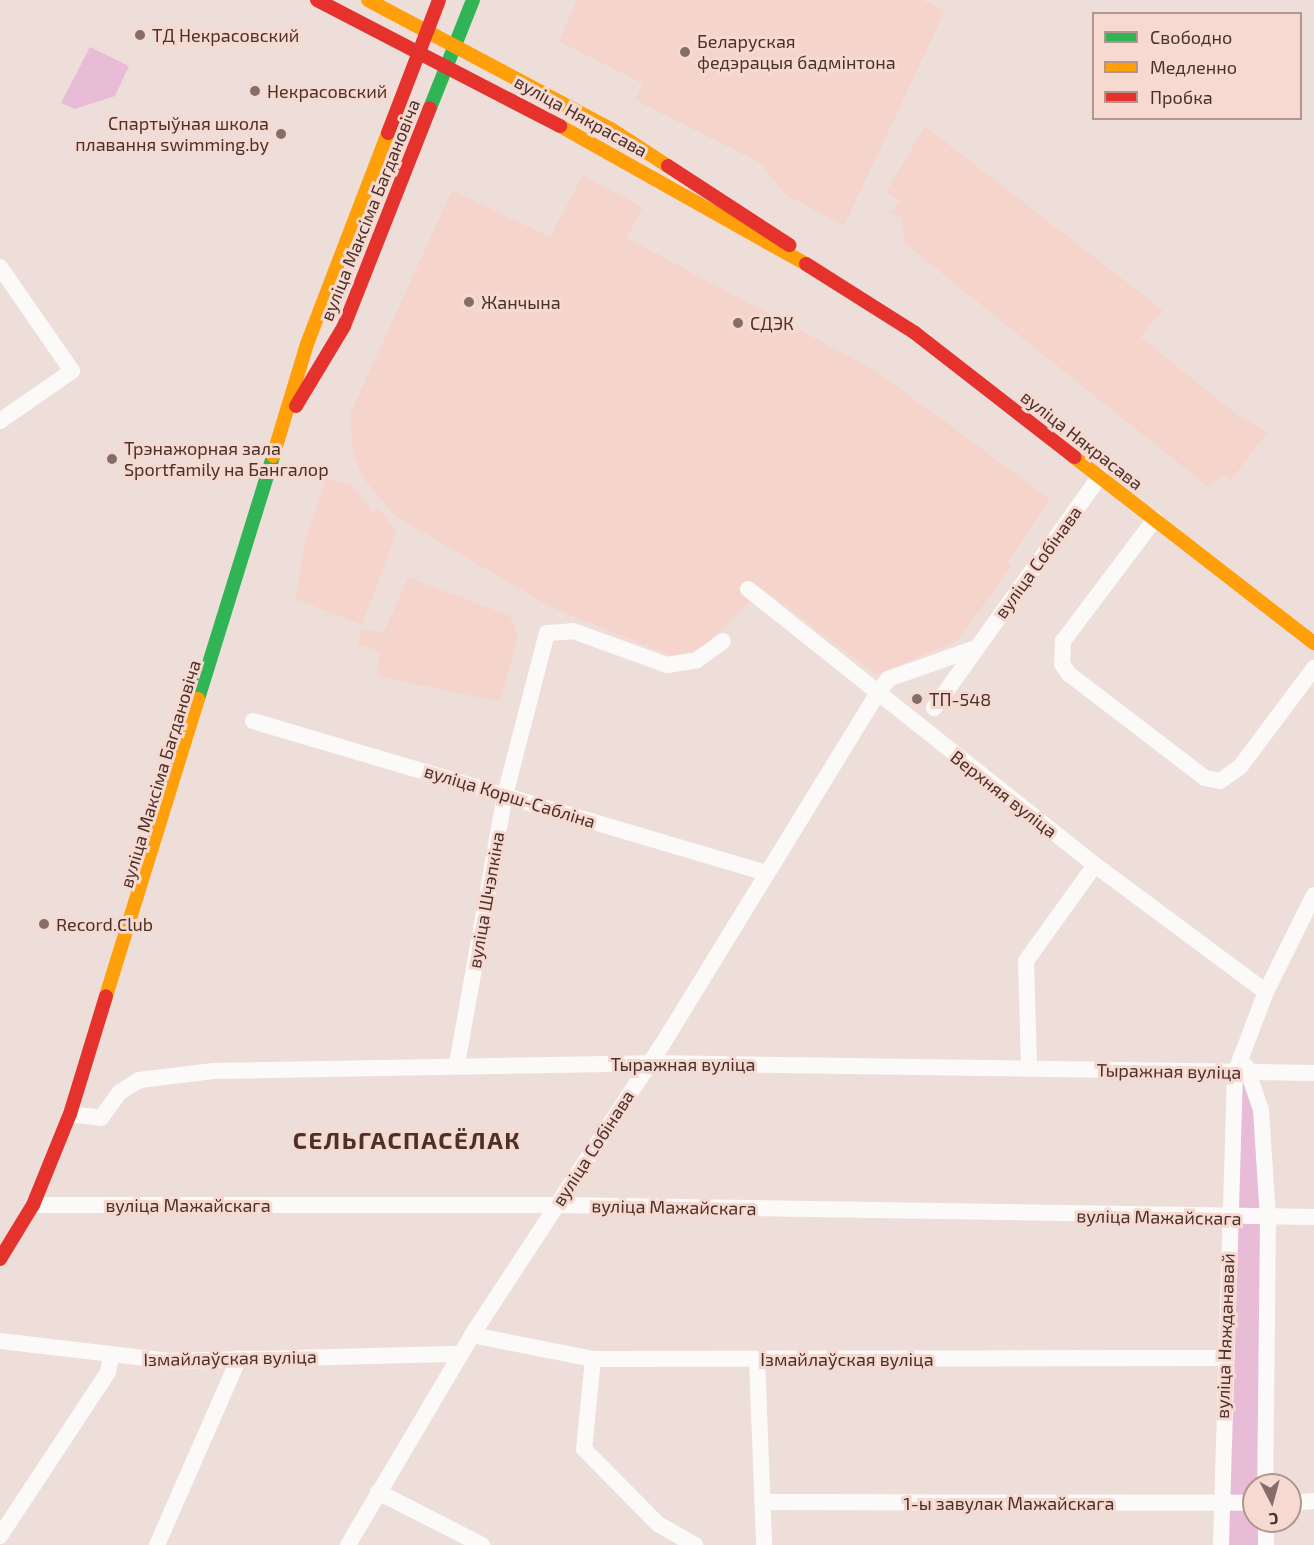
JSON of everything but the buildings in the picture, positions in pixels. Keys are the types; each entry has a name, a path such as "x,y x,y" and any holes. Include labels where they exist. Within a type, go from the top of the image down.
{"main road":[{"name":"вуліца Някрасава","path":"317,0 447,65 822,273 915,333 1314,643"},
{"name":"вуліца Някрасава","path":"368,0 428,29 655,156 763,224 822,273"},
{"name":"вуліца Максіма Багдановіча","path":"0,1259 33,1205 70,1114 322,305 439,0"},
{"name":"вуліца Максіма Багдановіча","path":"283,425 327,359 474,0"},
{"path":"322,305 317,353 327,359"}],"street":[{"path":"0,267 72,371 0,421"},
{"name":"вуліца Собінава","path":"934,708 1100,476"},
{"path":"1155,519 1063,641 1062,664 1069,674 1205,778 1220,781 1240,767 1314,668"},
{"name":"Верхняя вуліца","path":"748,590 1095,865 1266,992"},
{"name":"вуліца Шчэпкіна","path":"457,1064 506,795 547,633 573,631 667,665 697,660 723,641"},
{"name":"вуліца Собінава","path":"348,1545 472,1335 650,1063 878,693 888,679 976,648"},
{"name":"вуліца Корш-Сабліна","path":"254,721 766,873"},
{"path":"1029,1067 1026,961 1095,865"},
{"path":"1265,1473 1268,1218 1262,1118 1243,1073 1240,1056 1266,992 1314,895"},
{"name":"Тыражная вуліца","path":"70,1114 101,1118 128,1085 168,1076 457,1064 650,1063 1029,1067 1243,1073 1314,1072"},
{"name":"вуліца Няжданавай","path":"1221,1545 1229,1218 1243,1073"},
{"name":"вуліца Мажайскага","path":"33,1205 556,1205 1229,1218 1314,1217"},
{"name":"Ізмайлаўская вуліца","path":"472,1335 593,1359 1224,1358"},
{"name":"Ізмайлаўская вуліца","path":"0,1341 111,1358 461,1354"},
{"path":"0,1536 108,1372 111,1358"},
{"path":"158,1545 239,1358"},
{"path":"593,1359 584,1449 658,1524 695,1545"},
{"path":"757,1359 765,1502 764,1545"},
{"path":"378,1492 482,1545"},
{"name":"1-ы завулак Мажайскага","path":"765,1502 1242,1503"}],"shaded area":[{"path":"577,0 923,0 945,11 844,226 786,195 759,162 635,100 643,84 559,41"},
{"path":"90,47 129,66 115,96 75,109 61,103"},
{"path":"925,126 1163,310 1141,337 1239,416 1268,432 1231,480 1224,475 1207,486 905,244 902,218 891,212 900,200 886,192"},
{"path":"583,175 643,207 627,238 875,370 1050,499 1008,562 1012,566 957,641 876,675 763,589 703,648 672,656 553,608 396,517 366,482 353,455 350,414 452,190 550,237"},
{"path":"326,478 352,485 373,513 378,507 397,532 362,625 295,599 305,542"},
{"path":"408,577 510,616 518,637 500,702 377,676 380,651 357,645 362,629 384,632"},
{"path":"1253,1079 1259,1096 1265,1473 1242,1473 1242,1533 1266,1533 1266,1545 1221,1545 1235,1080"}],"traffic: fast":[{"path":"430,108 473,0"},
{"path":"198,699 273,456"}],"traffic: slow":[{"path":"368,0 611,129 668,166"},
{"path":"560,126 806,264"},
{"path":"273,456 307,344 388,133"},
{"path":"1074,457 1314,643"},
{"path":"106,996 198,699"}],"traffic: jam":[{"path":"317,0 560,126"},
{"path":"388,133 439,0"},
{"path":"296,406 344,326 430,108"},
{"path":"668,166 789,245"},
{"path":"806,264 915,333 1074,457"},
{"path":"0,1259 33,1205 70,1114 106,996"}],"place":[{"name":"ТД Некрасовский","path":"140,35"},
{"name":"Беларуская федэрацыя бадмінтона","path":"685,52"},
{"name":"Некрасовский","path":"255,91"},
{"name":"Спартыўная школа плавання swimming.by","path":"281,134"},
{"name":"Жанчына","path":"469,302"},
{"name":"СДЭК","path":"738,323"},
{"name":"Трэнажорная зала Sportfamily на Бангалор","path":"112,459"},
{"name":"ТП-548","path":"917,699"},
{"name":"Record.Club","path":"44,924"}],"district":[{"name":"СЕЛЬГАСПАСЁЛАК","path":"407,1140"}]}
